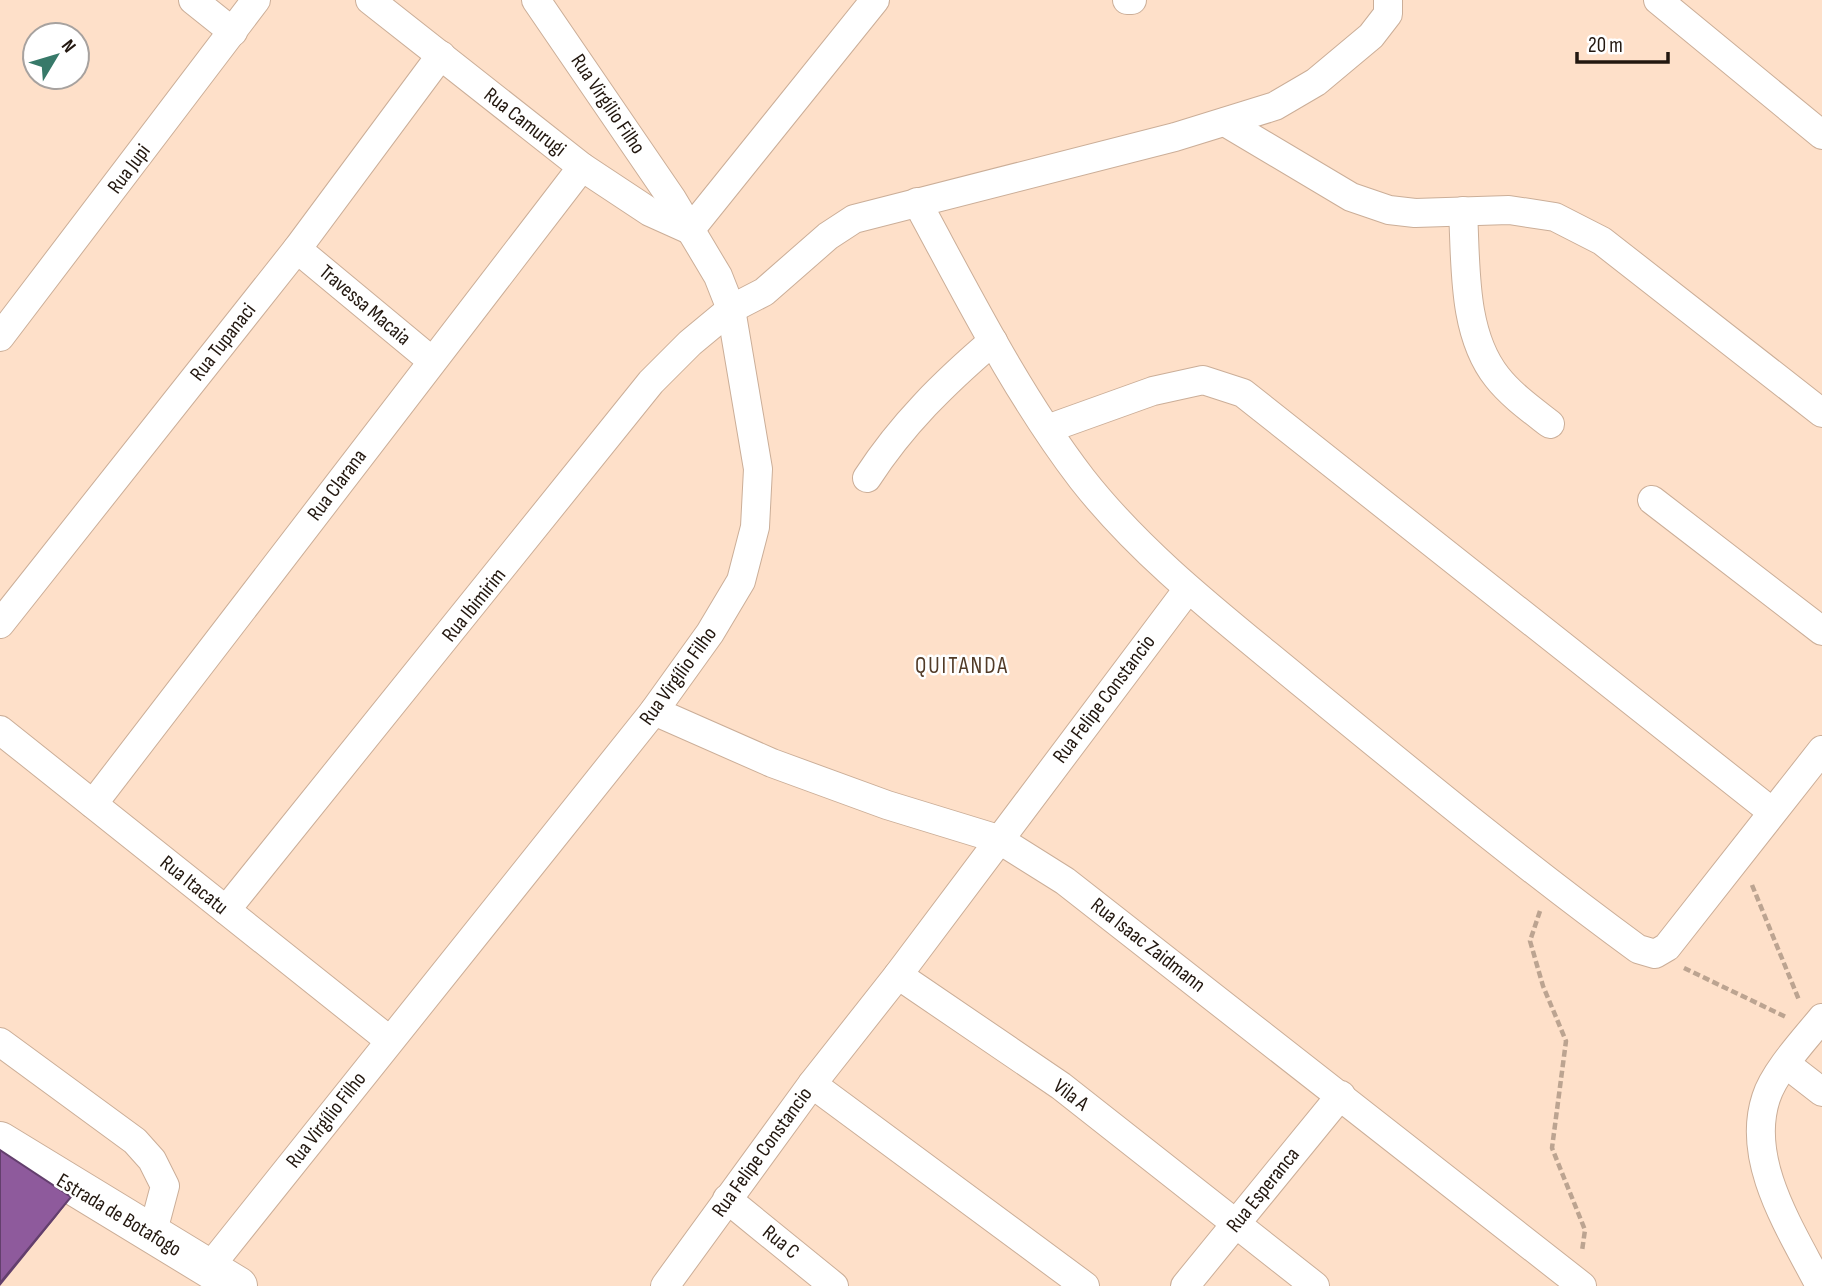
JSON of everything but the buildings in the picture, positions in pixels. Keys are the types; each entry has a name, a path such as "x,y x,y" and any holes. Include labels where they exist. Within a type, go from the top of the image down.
{"main road":[{"name":"Estrada de Botafogo","path":"0,1141 223,1277"}],"street":[{"path":"193,0 233,32"},
{"name":"Rua Jupi","path":"0,337 256,0"},
{"name":"Rua Camurugi","path":"370,0 582,167 650,212 690,230"},
{"name":"Rua Virgílio Filho","path":"223,1277 389,1040 654,710 710,633 741,581 755,527 758,469 731,309 718,276 656,176 537,0"},
{"path":"690,230 875,0"},
{"path":"1658,0 1822,135"},
{"name":"Rua Ibimirim","path":"226,910 651,382 690,343 731,309 764,292 828,236 854,219 1225,122 1275,106 1316,82 1371,36 1390,4"},
{"name":"Rua Tupanaci","path":"0,624 297,249 440,55"},
{"path":"1225,122 1351,197 1389,210 1415,213 1509,210 1555,217 1602,241 1822,413"},
{"name":"Rua Clarana","path":"93,804 582,167"},
{"path":"917,202 993,341 1047,429 1083,480 1188,589 1549,884 1638,949 1654,954 1667,947 1740,857 1771,811 1822,750"},
{"path":"1463,211 1467,281 1480,348 1497,378 1550,424"},
{"name":"Travessa Macaia","path":"297,249 432,360"},
{"path":"867,478 915,413 941,385 993,341"},
{"path":"1047,429 1153,391 1203,380 1243,393 1771,811"},
{"path":"1652,500 1822,631"},
{"name":"Rua Felipe Constancio","path":"665,1286 813,1084 1188,589"},
{"name":"Rua Isaac Zaidmann","path":"654,710 772,763 887,805 998,839 1065,881 1580,1284"},
{"name":"Rua Itacatu","path":"0,730 389,1040"},
{"name":"Vila A","path":"898,975 1061,1086 1315,1286"},
{"path":"1817,1024 1786,1064 1766,1096 1761,1123 1765,1158 1774,1197 1820,1286"},
{"path":"0,1042 135,1141 152,1160 165,1186 152,1235"},
{"path":"1786,1064 1822,1092"},
{"path":"813,1084 1085,1286"},
{"name":"Rua Esperanca","path":"1185,1286 1341,1095"},
{"name":"Rua C","path":"727,1199 834,1286"}],"path":[{"path":"1740,857 1817,1024"},
{"path":"1549,884 1530,941 1543,986 1566,1041 1552,1148 1585,1230 1580,1284"},
{"path":"1654,954 1817,1024"}],"district":[{"name":"QUITANDA","path":"962,666"}]}
